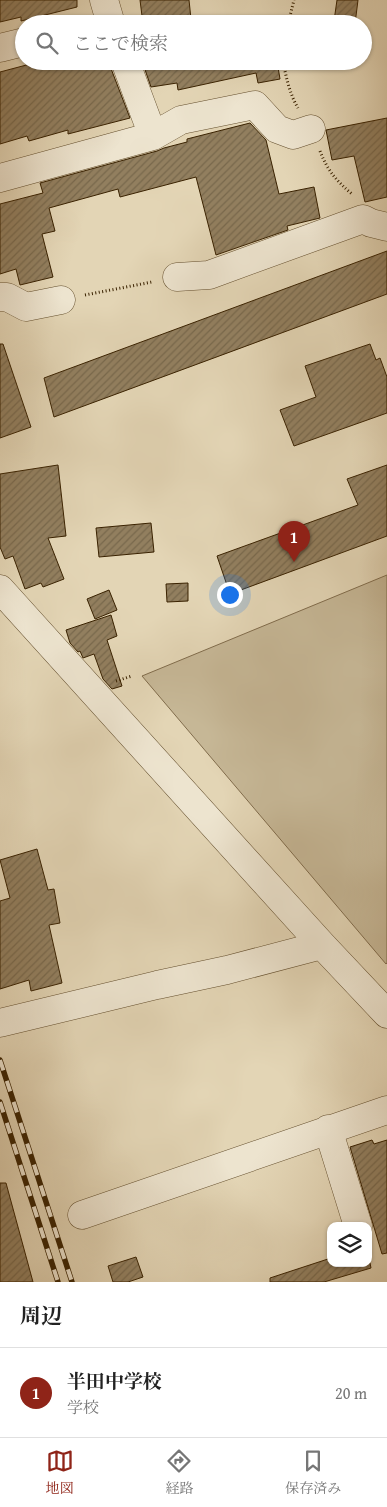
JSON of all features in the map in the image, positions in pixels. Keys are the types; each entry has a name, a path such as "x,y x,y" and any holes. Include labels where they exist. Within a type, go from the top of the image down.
{"street":[{"path":"0,48 15,44"},
{"path":"128,70 153,136"},
{"path":"0,178 153,136 181,120 255,106 277,129 294,135 311,129"},
{"path":"177,278 209,275 363,219 387,227"},
{"path":"0,297 7,297 26,307 61,300"},
{"path":"0,589 322,945 387,1014"},
{"path":"0,1023 227,970 322,945"},
{"path":"82,1215 387,1110"},
{"path":"328,1129 357,1222"}],"path":[{"path":"290,15 294,0"},
{"path":"61,300 177,278"}],"shaded area":[{"path":"387,575 387,963 386,964 142,676"}],"building":[{"path":"0,0 77,0 77,7 45,15 15,15 15,18 0,22"},
{"path":"140,0 189,0 191,15 142,15"},
{"path":"337,0 358,0 356,15 335,15"},
{"path":"15,68 15,70 112,70 130,118 68,134 68,130 29,141 27,136 0,144 0,72"},
{"path":"145,70 278,70 280,79 258,83 256,73 178,90 177,83 151,87"},
{"path":"387,118 387,197 365,202 354,156 332,160 326,130"},
{"path":"250,123 266,140 279,194 314,187 320,218 287,226 288,230 216,255 196,177 120,197 118,189 49,208 55,231 42,234 53,277 20,285 16,269 0,274 0,204 43,193 40,183 157,151 187,142 187,139"},
{"path":"387,251 387,294 54,417 44,378"},
{"path":"0,344 3,344 31,427 0,438"},
{"path":"370,344 376,360 380,358 387,377 387,413 294,446 280,410 316,397 305,366"},
{"path":"58,465 66,536 48,538 64,579 43,587 41,583 25,589 13,556 5,559 0,547 0,474"},
{"path":"387,465 387,536 230,594 217,556 358,505 347,479"},
{"path":"151,523 154,552 99,557 96,528"},
{"path":"188,583 188,601 167,602 166,584"},
{"path":"109,590 117,610 95,619 87,599"},
{"path":"111,615 117,636 107,640 122,686 112,689 103,679 94,654 83,658 80,651 78,652 70,643 66,630"},
{"path":"37,849 48,890 54,889 60,923 49,925 62,983 31,991 29,980 0,989 0,901 10,898 0,860"},
{"path":"372,1140 374,1144 387,1140 387,1253 382,1254 350,1147"},
{"path":"0,1183 6,1183 33,1282 0,1282"},
{"path":"136,1257 143,1277 128,1282 113,1282 108,1266"},
{"path":"327,1259 327,1267 371,1268 324,1282 270,1282 270,1278"}],"railway":[{"path":"0,1060 72,1282"},
{"path":"0,1102 58,1282"}],"place":[{"name":"半田中学校","path":"294,562"}]}
